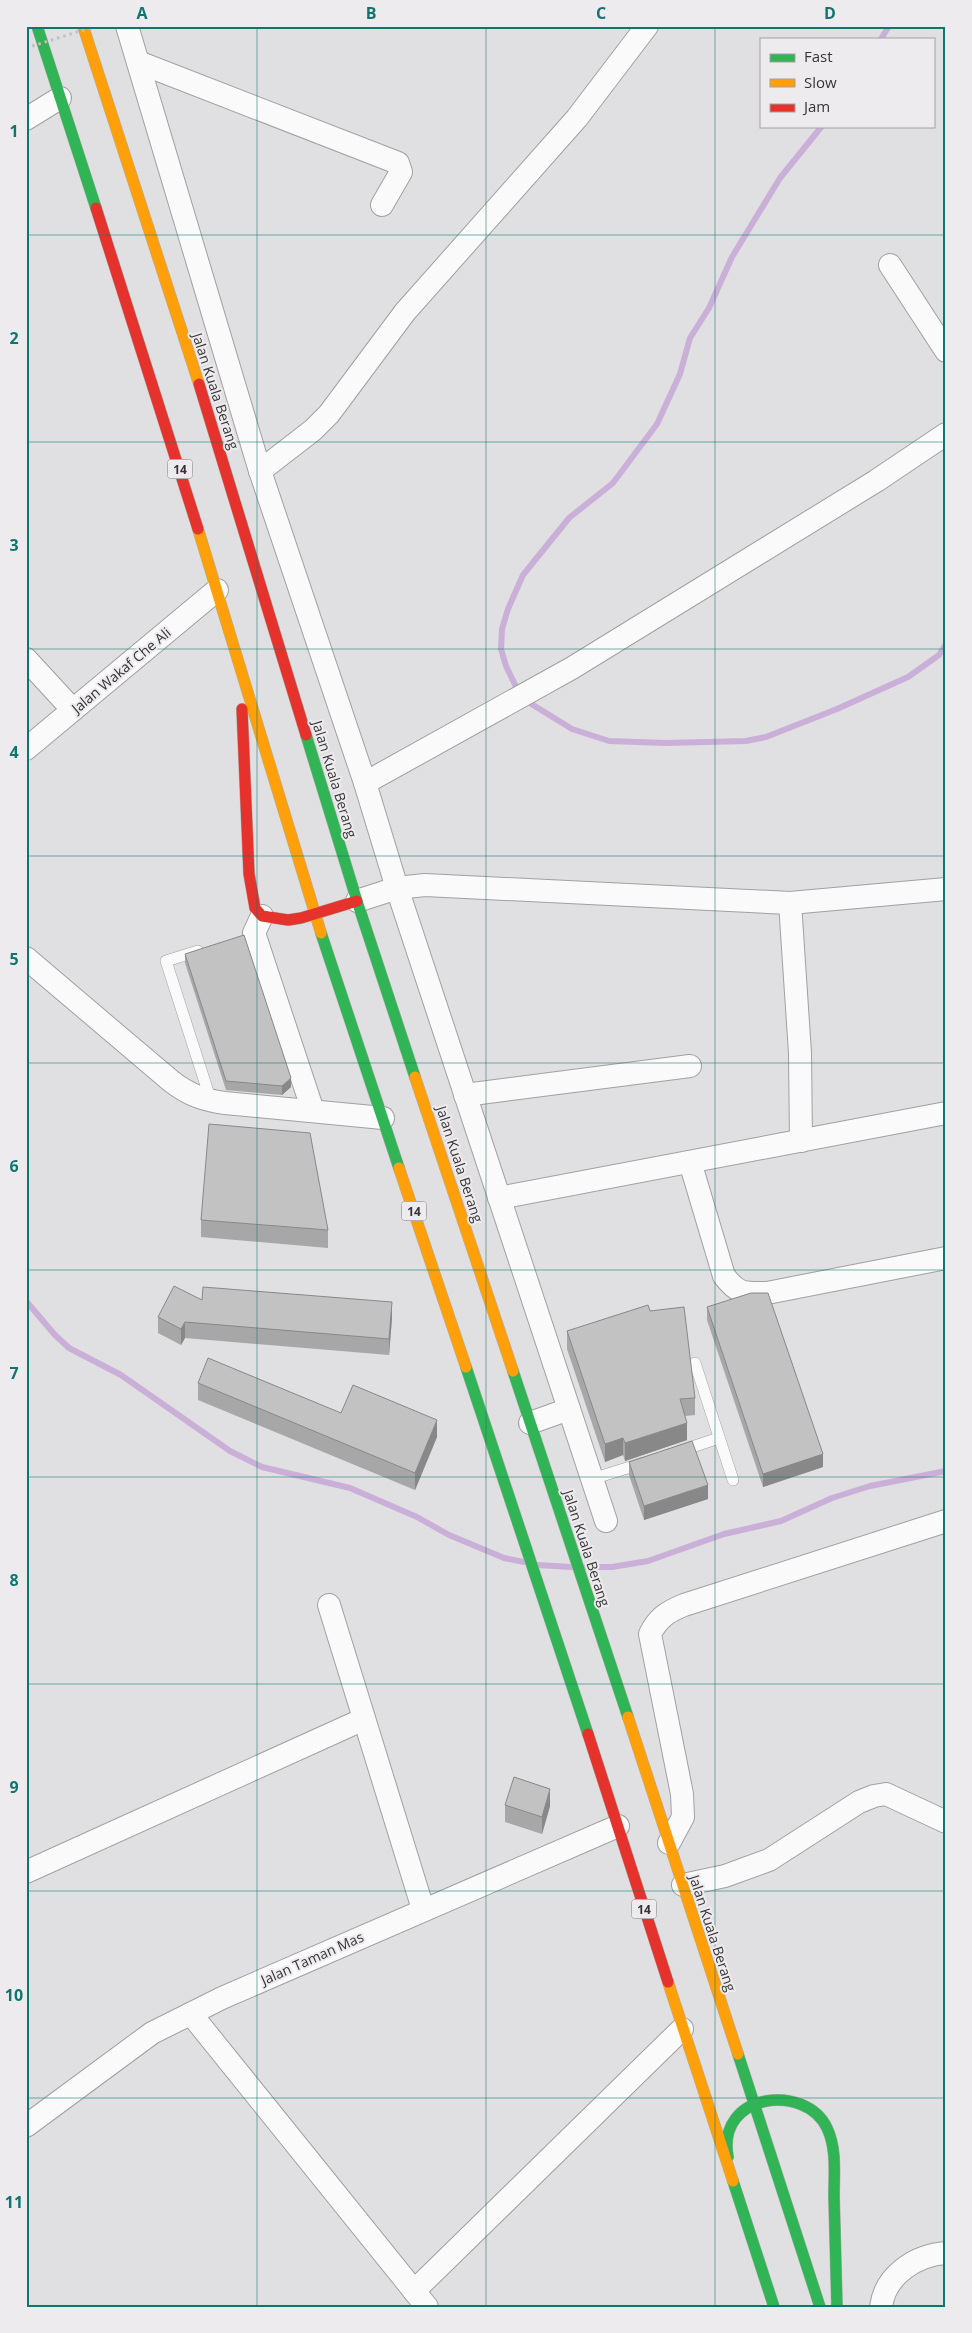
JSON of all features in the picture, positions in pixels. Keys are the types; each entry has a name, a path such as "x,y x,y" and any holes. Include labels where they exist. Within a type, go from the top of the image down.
{"highway":[{"name":"14","path":"37,26 170,438 315,914 618,1826 771,2305"},
{"name":"Jalan Kuala Berang","path":"83,26 212,426 357,901 683,1885 820,2307"},
{"path":"241,669 250,892 255,908 254,928 315,914 357,901"},
{"path":"732,2180 726,2142 729,2126 739,2112 774,2100 795,2102 812,2111 826,2125 833,2148 837,2307"}],"street":[{"path":"127,26 260,471 365,783 397,888 606,1521"},
{"path":"260,471 312,430 329,414 405,312 577,118 647,26"},
{"path":"138,62 398,163 401,172 382,205"},
{"path":"26,119 60,98"},
{"path":"890,266 946,351"},
{"path":"365,783 572,668 876,481 946,434"},
{"name":"Jalan Wakaf Che Ali","path":"26,749 217,590"},
{"path":"26,659 73,710"},
{"path":"357,901 397,888 425,885 790,903 946,889"},
{"path":"790,903 800,1052 801,1141"},
{"path":"254,928 312,1111"},
{"path":"26,958 186,1092 211,1101 383,1118"},
{"path":"465,1095 690,1066"},
{"path":"499,1198 946,1113"},
{"path":"690,1162 724,1276 734,1288 747,1292 767,1292 946,1258"},
{"path":"530,1423 570,1409"},
{"path":"669,1843 683,1817 682,1794 650,1634 657,1621 667,1612 684,1605 946,1521"},
{"path":"329,1605 423,1909"},
{"path":"26,1872 364,1719"},
{"path":"683,1885 725,1876 770,1860 859,1802 874,1796 886,1794 946,1822"},
{"name":"Jalan Taman Mas","path":"26,2126 152,2033 423,1909 618,1826"},
{"path":"191,2014 420,2299 682,2028"},
{"path":"882,2307 890,2283 907,2265 930,2254 946,2253"}],"lane":[{"path":"210,947 166,961 211,1101"},
{"path":"695,1363 733,1480"},
{"path":"592,1479 719,1438"}],"path":[{"path":"26,48 96,26"}],"building":[{"path":"244,935 291,1078 282,1086 226,1081 185,954"},
{"path":"209,1124 310,1133 328,1230 201,1220"},
{"path":"174,1286 202,1300 203,1287 392,1302 389,1339 185,1322 181,1329 158,1317"},
{"path":"751,1293 768,1293 823,1454 763,1474 707,1307"},
{"path":"648,1305 650,1311 684,1307 695,1398 680,1399 687,1423 625,1443 623,1438 605,1444 567,1331"},
{"path":"208,1358 341,1413 353,1385 437,1420 415,1473 198,1383"},
{"path":"692,1441 708,1485 644,1506 629,1462"},
{"path":"514,1777 550,1789 542,1817 505,1805"}],"waterway":[{"path":"882,38 889,26"},
{"path":"519,693 506,666 501,649 502,629 508,609 523,575 569,518 613,483 657,424 680,374 690,338 709,308 732,257 780,178 820,128"},
{"path":"525,700 572,729 609,741 666,743 746,741 766,737 837,709 908,677 939,655 946,644"},
{"path":"26,1301 55,1335 69,1348 121,1375 230,1451 262,1467 350,1488 417,1517 449,1535 504,1558 524,1562"},
{"path":"586,1567 612,1567 648,1561 724,1534 781,1521 832,1498 870,1486 946,1471"},
{"path":"538,1565 571,1567"}],"traffic: fast":[{"path":"37,26 96,208"},
{"path":"306,735 357,901 415,1077"},
{"path":"321,933 399,1168"},
{"path":"466,1367 588,1734"},
{"path":"513,1371 628,1717"},
{"path":"738,2054 820,2307"},
{"path":"728,2157 728,2135 735,2119 749,2107 765,2101 783,2100 801,2104 816,2114 827,2128 832,2144 834,2162 837,2307"},
{"path":"733,2181 774,2307"}],"traffic: slow":[{"path":"83,26 199,384"},
{"path":"198,529 321,933"},
{"path":"415,1077 513,1371"},
{"path":"399,1168 466,1367"},
{"path":"628,1717 738,2054"},
{"path":"668,1982 733,2181"}],"traffic: jam":[{"path":"96,208 198,529"},
{"path":"199,384 306,735"},
{"path":"242,709 249,874 255,908 262,916 288,920 301,918 357,901"},
{"path":"588,1734 668,1982"}]}
